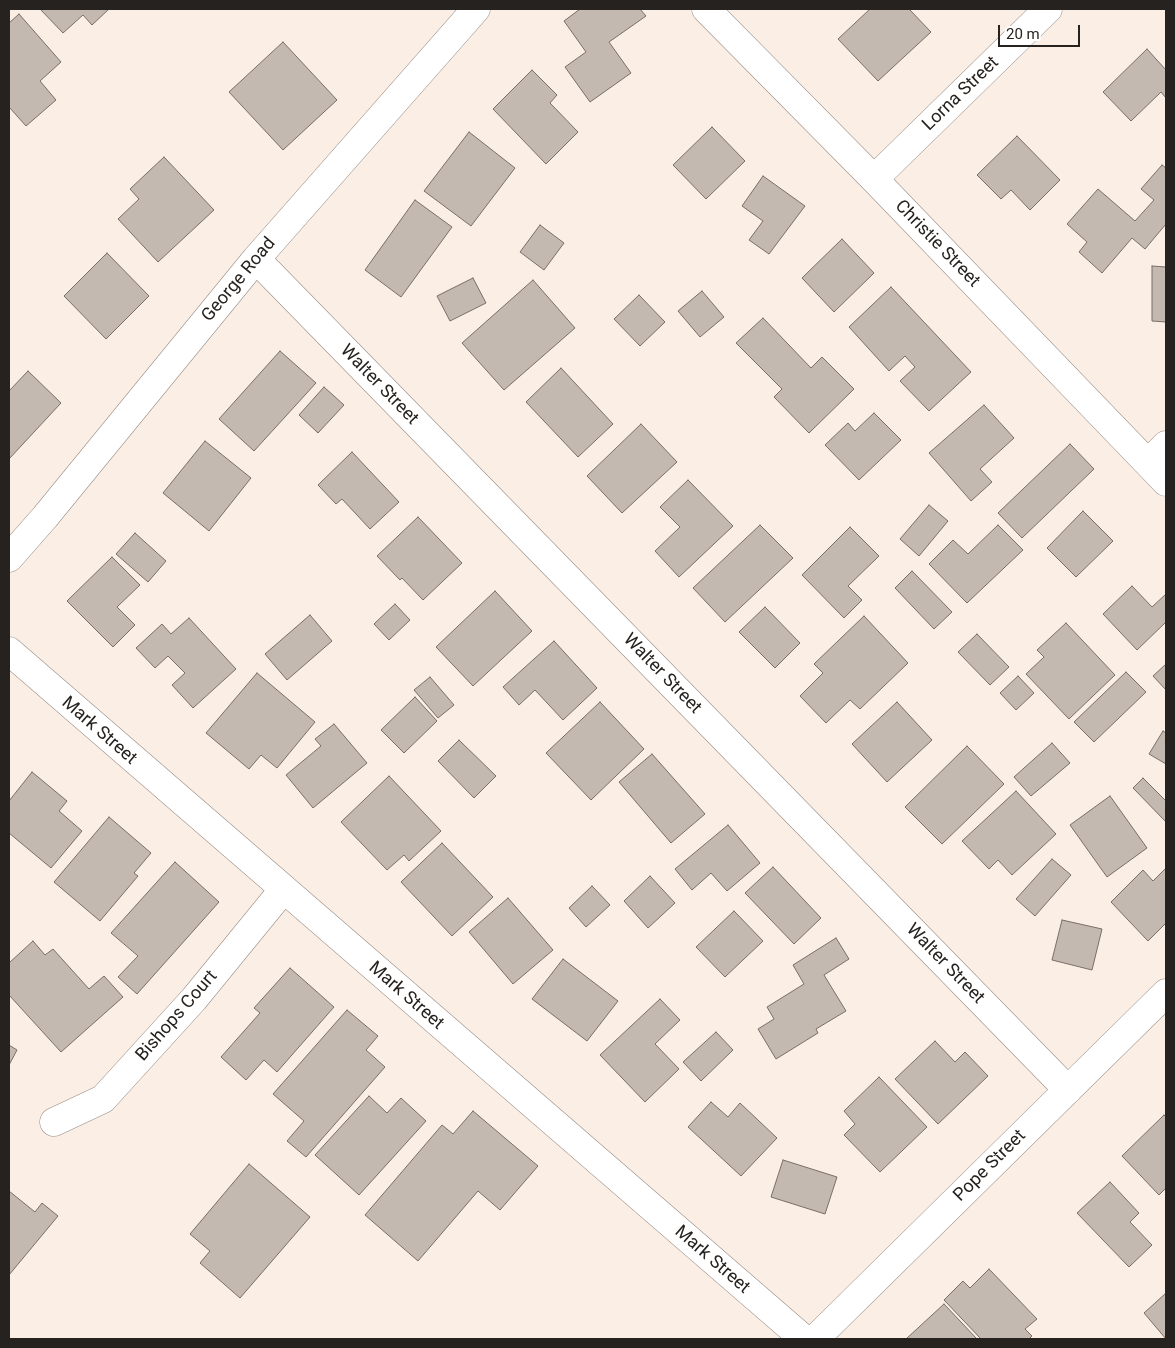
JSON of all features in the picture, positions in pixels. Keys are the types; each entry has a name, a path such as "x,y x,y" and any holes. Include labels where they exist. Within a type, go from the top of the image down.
{"street":[{"name":"George Road","path":"9,558 45,517 256,259 476,9"},
{"name":"Christie Street","path":"706,9 1160,463"},
{"name":"Lorna Street","path":"874,179 1048,9"},
{"name":"Walter Street","path":"256,259 1068,1090"},
{"name":"Mark Street","path":"9,651 282,890 804,1339"},
{"name":"Bishops Court","path":"54,1122 103,1099 194,999 282,890"},
{"name":"Pope Street","path":"815,1339 1166,994"}],"building":[{"path":"40,9 109,9 92,25 83,15 63,33"},
{"path":"580,9 640,9 646,16 609,42 631,73 590,102 565,67 586,52 564,21"},
{"path":"870,9 909,9 931,32 878,81 838,39"},
{"path":"19,14 61,62 40,81 56,100 26,126 9,107 9,23"},
{"path":"283,42 337,100 283,150 229,92"},
{"path":"1147,49 1166,70 1166,98 1161,92 1131,121 1103,92"},
{"path":"532,70 557,95 550,103 578,132 546,164 493,109"},
{"path":"712,127 745,161 706,199 673,165"},
{"path":"469,132 515,168 471,226 424,191"},
{"path":"1017,136 1060,180 1030,210 1011,190 1001,199 977,175"},
{"path":"164,157 214,210 158,262 118,219 139,199 130,189"},
{"path":"1162,165 1166,168 1166,224 1145,249 1132,238 1102,273 1079,252 1087,242 1067,224 1098,189 1135,221 1154,200 1141,189"},
{"path":"763,176 805,206 769,254 749,240 763,221 742,206"},
{"path":"415,200 452,227 401,297 365,270"},
{"path":"540,225 564,243 544,270 520,252"},
{"path":"842,239 874,273 834,312 802,278"},
{"path":"107,253 149,296 106,339 64,296"},
{"path":"1152,266 1166,267 1166,322 1152,321"},
{"path":"473,278 486,303 450,321 437,296"},
{"path":"533,280 575,328 504,390 462,343"},
{"path":"891,287 971,372 929,411 900,381 915,367 905,356 889,371 849,327"},
{"path":"702,291 724,317 700,337 678,311"},
{"path":"639,295 665,322 640,346 614,319"},
{"path":"763,318 811,368 822,357 854,389 809,433 774,397 782,389 736,343"},
{"path":"280,351 316,383 254,451 219,419"},
{"path":"561,368 613,424 578,457 526,402"},
{"path":"28,371 61,403 9,459 9,391"},
{"path":"324,387 344,405 318,433 299,415"},
{"path":"984,405 1014,438 980,469 992,482 971,501 929,453"},
{"path":"874,413 901,440 859,480 825,445 848,423 855,431"},
{"path":"641,424 677,462 622,513 587,476"},
{"path":"205,441 251,478 209,531 163,493"},
{"path":"1070,444 1094,469 1022,538 998,513"},
{"path":"352,452 399,502 370,529 342,499 336,504 318,485"},
{"path":"688,480 733,526 679,577 655,551 680,527 660,507"},
{"path":"929,505 948,521 919,556 900,539"},
{"path":"1083,511 1113,541 1076,577 1047,548"},
{"path":"418,517 462,563 423,600 377,556"},
{"path":"760,525 793,558 725,622 693,588"},
{"path":"998,525 1023,550 967,603 929,564 953,540 968,554"},
{"path":"850,527 879,556 848,586 862,600 844,618 802,575"},
{"path":"135,533 166,561 148,582 116,554"},
{"path":"112,557 140,585 117,607 135,625 113,647 67,601"},
{"path":"912,571 952,612 934,629 895,588"},
{"path":"1132,586 1152,607 1166,594 1166,622 1137,650 1103,614"},
{"path":"495,591 532,631 473,686 436,647"},
{"path":"395,604 410,620 389,640 374,624"},
{"path":"765,607 800,643 775,668 739,632"},
{"path":"310,615 332,641 287,680 265,654"},
{"path":"864,616 908,663 860,709 850,700 826,723 800,696 823,673 814,664"},
{"path":"189,618 236,669 193,708 172,685 185,673 168,656 155,668 136,648 162,624 171,634"},
{"path":"1066,623 1115,675 1069,719 1026,674 1044,657 1037,650"},
{"path":"977,634 1009,667 990,685 958,652"},
{"path":"554,641 597,688 563,720 535,690 519,705 503,687"},
{"path":"1166,664 1166,690 1153,676"},
{"path":"1126,672 1146,692 1094,742 1074,722"},
{"path":"257,673 315,722 277,768 261,755 249,769 206,733"},
{"path":"1018,676 1034,693 1016,710 1000,693"},
{"path":"430,677 454,705 438,718 414,690"},
{"path":"415,697 437,721 404,753 381,730"},
{"path":"600,702 644,749 591,800 546,753"},
{"path":"897,702 932,740 887,782 852,744"},
{"path":"334,724 367,763 313,808 286,775 321,746 315,739"},
{"path":"1163,731 1166,733 1166,764 1149,754"},
{"path":"459,740 496,776 474,798 438,761"},
{"path":"1052,743 1070,763 1031,796 1014,777"},
{"path":"967,746 1004,784 942,844 905,807"},
{"path":"652,754 705,814 671,843 619,782"},
{"path":"32,772 67,801 59,811 82,831 51,868 9,833 9,801"},
{"path":"389,776 441,831 409,861 404,855 387,870 341,822"},
{"path":"1143,778 1166,801 1166,822 1133,788"},
{"path":"1016,791 1056,834 1012,875 998,860 989,869 962,841"},
{"path":"1110,796 1147,848 1107,877 1070,825"},
{"path":"109,817 151,853 134,873 138,876 100,921 54,882"},
{"path":"728,825 760,863 727,891 711,873 692,890 675,869"},
{"path":"442,843 493,897 452,936 401,882"},
{"path":"1052,859 1071,875 1035,916 1016,899"},
{"path":"175,862 219,902 137,994 118,977 138,956 111,933"},
{"path":"773,867 821,918 794,944 745,893"},
{"path":"1166,868 1166,923 1148,941 1111,902 1143,870 1153,881"},
{"path":"650,876 675,903 648,928 624,901"},
{"path":"592,886 610,905 586,927 569,908"},
{"path":"508,898 553,950 513,984 469,932"},
{"path":"734,911 763,941 725,977 696,947"},
{"path":"1062,920 1102,929 1092,970 1052,960"},
{"path":"836,938 849,959 824,975 846,1011 816,1029 818,1033 776,1059 758,1029 774,1019 767,1007 804,984 793,965"},
{"path":"33,941 45,955 53,949 89,989 104,976 123,997 61,1052 9,995 9,963"},
{"path":"563,959 618,1001 587,1041 532,999"},
{"path":"290,968 334,1007 277,1072 264,1060 246,1080 221,1057 260,1013 254,1008"},
{"path":"660,999 680,1020 655,1044 679,1069 645,1102 600,1055"},
{"path":"347,1010 378,1036 366,1050 385,1067 306,1157 287,1141 304,1121 273,1094"},
{"path":"716,1032 733,1050 701,1081 683,1062"},
{"path":"935,1041 955,1062 965,1052 988,1076 938,1124 895,1079"},
{"path":"9,1045 17,1050 9,1065"},
{"path":"879,1077 927,1127 880,1172 844,1135 855,1124 844,1111"},
{"path":"369,1096 387,1113 401,1098 426,1121 359,1195 315,1155"},
{"path":"711,1102 728,1117 740,1103 777,1138 741,1176 688,1127"},
{"path":"473,1111 538,1166 500,1210 478,1191 418,1261 365,1215 442,1125 453,1134"},
{"path":"1164,1115 1166,1117 1166,1188 1159,1195 1122,1156"},
{"path":"783,1160 837,1177 825,1214 771,1197"},
{"path":"249,1164 310,1217 240,1298 200,1263 210,1251 190,1234"},
{"path":"1110,1182 1139,1213 1130,1222 1152,1245 1129,1267 1077,1213"},
{"path":"9,1191 35,1212 42,1203 58,1216 9,1275"},
{"path":"989,1269 1037,1319 1025,1329 1032,1336 1029,1339 981,1339 944,1300 963,1281 970,1288"},
{"path":"1166,1293 1166,1339 1144,1313"},
{"path":"944,1304 977,1339 906,1339"}]}
